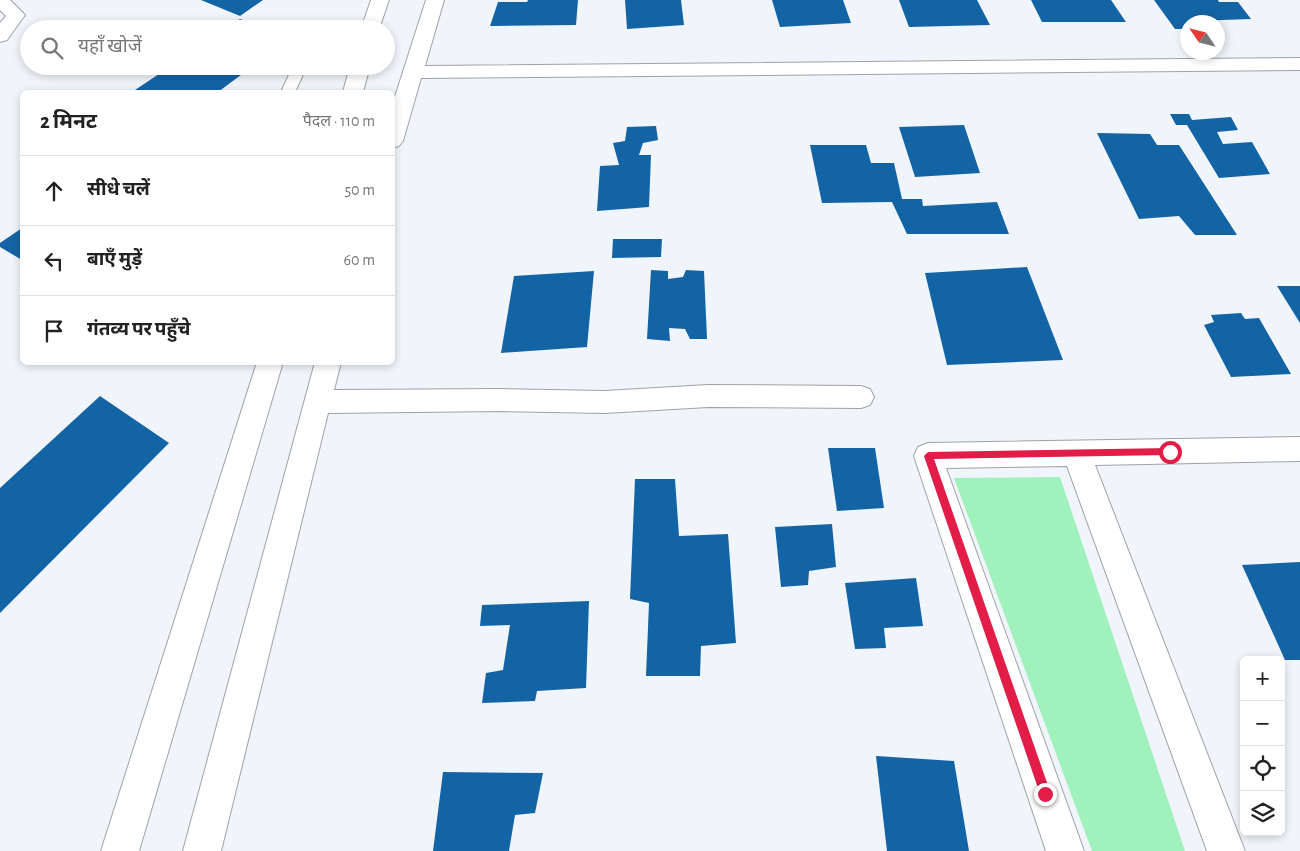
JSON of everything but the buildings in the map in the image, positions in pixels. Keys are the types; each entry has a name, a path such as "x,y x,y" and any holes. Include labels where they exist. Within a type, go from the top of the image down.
{"street":[{"path":"0,0 16,15 0,36"},
{"path":"373,20 380,0"},
{"path":"395,131 435,0"},
{"path":"412,72 1300,64"},
{"path":"354,90 358,75"},
{"path":"120,851 269,365"},
{"path":"202,851 327,365"},
{"path":"317,402 501,400 605,402 708,396 861,397"},
{"path":"1065,851 928,456 1300,449"},
{"path":"1076,453 1226,851"}],"lane":[{"path":"289,90 296,75"}],"green space":[{"path":"1060,477 1185,851 1092,851 954,478"}],"route":[{"path":"1045,794 928,456 1170,452"}]}
